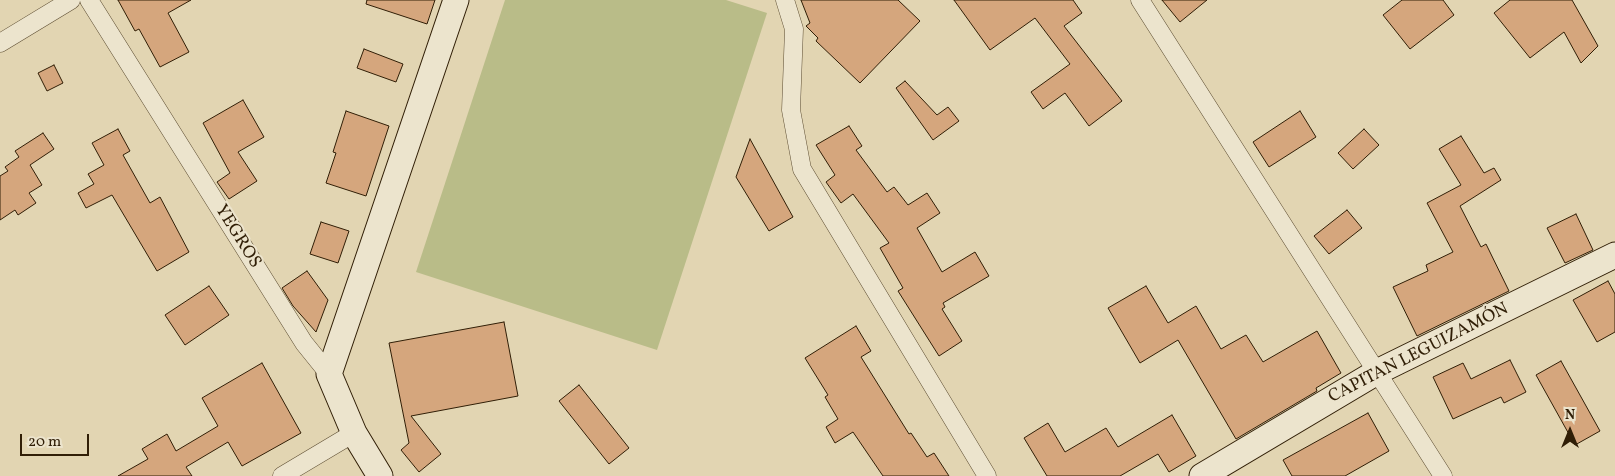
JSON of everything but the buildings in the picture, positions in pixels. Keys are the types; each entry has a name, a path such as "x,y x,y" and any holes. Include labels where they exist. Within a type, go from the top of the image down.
{"street":[{"path":"0,43 71,0"},
{"name":"YEGROS","path":"89,0 304,343 330,374 354,433 380,476"},
{"path":"330,374 456,0"},
{"path":"785,0 794,29 791,110 802,168 987,476"},
{"path":"1140,0 1443,476"},
{"name":"CAPITAN LEGUIZAMÓN","path":"1202,476 1377,372 1615,255"},
{"path":"282,476 354,433"}],"green space":[{"path":"505,0 726,0 767,13 657,350 416,272"}]}
